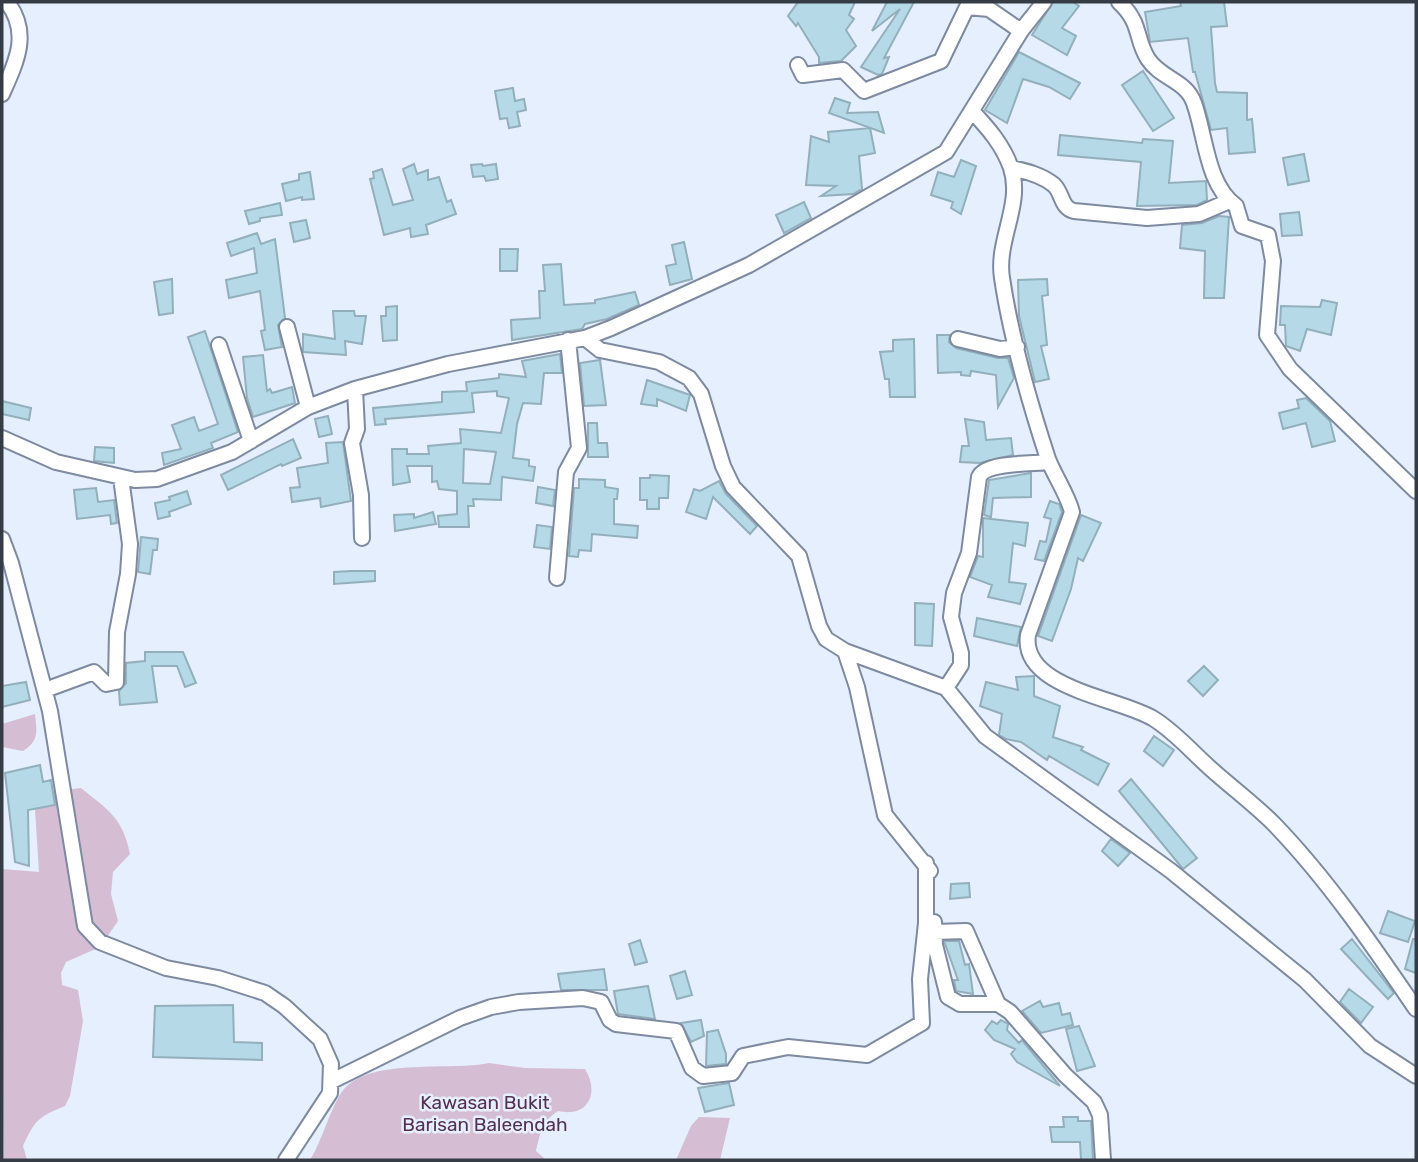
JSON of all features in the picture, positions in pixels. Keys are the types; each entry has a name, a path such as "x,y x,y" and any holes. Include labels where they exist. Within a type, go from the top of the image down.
{"street":[{"path":"2,94 20,49 16,16 7,2"},
{"path":"2,438 56,461 121,478 157,479 175,474 251,441 308,407 355,389 448,364 585,338 683,298 749,265 939,157 954,143 1021,31 1044,2"},
{"path":"1119,2 1137,24 1147,59 1161,72 1182,83 1194,102 1204,153 1227,202 1236,206 1242,226 1247,230 1265,232 1271,240 1273,295 1267,310 1267,335 1286,364 1416,491"},
{"path":"798,65 803,75 843,70 860,91 864,91 941,61 962,12 976,6 1021,31"},
{"path":"972,111 999,142 1011,169 1014,202 1004,240 1001,273 1017,348 1049,462 1072,512 1028,635 1026,648 1032,662 1041,670 1086,693 1155,720 1182,741 1282,833 1388,965 1416,1009"},
{"path":"1011,169 1027,171 1054,185 1065,206 1074,211 1147,218 1199,214 1227,202"},
{"path":"287,327 308,407"},
{"path":"585,338 600,350 659,362 689,377 701,394 723,466 733,487 761,519 793,547 803,567 819,626 826,639 845,651 946,688 985,736 1171,871 1305,980 1370,1046 1416,1076"},
{"path":"958,338 1000,349 1017,348"},
{"path":"557,578 566,472 579,448 568,340"},
{"path":"219,345 251,441"},
{"path":"355,389 357,429 352,443 362,495 362,538"},
{"path":"946,688 961,665 961,653 951,617 954,593 971,540 979,477 983,470 992,467 1049,462"},
{"path":"45,691 94,673 106,684 116,681 117,632 128,574 130,544 121,478"},
{"path":"2,539 11,563 45,691 80,912 91,936 166,968 251,987 265,993 284,1006 320,1039 328,1053 332,1080 330,1093 286,1160"},
{"path":"845,651 857,687 885,815 926,863 932,876 934,933 948,998 960,1004 998,1004"},
{"path":"332,1080 481,1011 519,1002 583,998 601,1002 610,1020 616,1024 676,1031 692,1068 703,1076 732,1073 743,1056 781,1047 870,1055 922,1023 920,979 926,923 926,863"},
{"path":"934,933 966,931 998,1004 1010,1012 1065,1075 1094,1102 1100,1115 1103,1160"}],"green space":[{"path":"35,714 36,736 32,744 23,751 2,747 2,724"},
{"path":"81,788 119,823 127,842 130,854 113,872 111,894 118,921 100,947 66,962 61,973 62,985 78,990 83,1021 70,1096 65,1106 49,1113 34,1125 23,1146 27,1160 4,1160 2,869 39,872 34,794"},
{"name":"Kawasan Bukit Barisan Baleendah","path":"489,1063 525,1068 585,1069 591,1087 588,1102 577,1111 558,1111 545,1124 540,1134 536,1151 546,1160 310,1160 341,1093 359,1078 394,1069"},
{"path":"699,1117 730,1118 720,1160 676,1160 691,1126"}],"building":[{"path":"798,2 855,2 849,15 854,19 846,30 856,46 841,61 819,63 819,57 798,23 796,26 788,16"},
{"path":"887,2 914,2 884,58 889,57 882,74 878,75 861,67 900,9 872,31"},
{"path":"1053,2 1073,2 1079,6 1062,28 1076,36 1067,55 1032,35"},
{"path":"1180,2 1224,2 1227,26 1211,27 1215,83 1217,92 1247,93 1247,120 1252,119 1255,152 1229,154 1227,128 1211,130 1193,72 1188,38 1150,42 1145,12 1181,6"},
{"path":"1019,52 1080,83 1070,99 1049,87 1023,79 1007,123 985,110"},
{"path":"1143,71 1174,118 1153,131 1122,85"},
{"path":"513,88 515,101 524,99 526,110 517,112 520,126 509,128 507,118 500,119 495,91"},
{"path":"835,98 850,103 847,113 878,112 884,133 829,113"},
{"path":"870,128 875,153 859,156 862,189 853,194 821,196 836,186 806,185 811,136 829,142 828,132"},
{"path":"1060,135 1142,143 1143,139 1173,141 1169,183 1206,181 1207,200 1197,205 1137,206 1141,162 1058,155"},
{"path":"1304,154 1309,181 1288,185 1283,158"},
{"path":"961,160 976,166 961,214 951,208 953,202 931,195 938,172 954,177"},
{"path":"414,164 417,174 428,170 428,180 439,177 447,202 451,200 456,214 426,225 428,234 411,237 410,228 384,235 370,179 374,178 373,172 382,169 393,205 413,200 403,169"},
{"path":"496,164 498,179 486,181 484,176 473,177 471,165"},
{"path":"310,172 314,199 302,200 302,197 286,201 282,184 299,180 299,174"},
{"path":"804,202 811,218 784,233 776,215"},
{"path":"280,203 282,215 260,218 260,221 249,224 245,211"},
{"path":"1299,212 1302,235 1282,236 1280,214"},
{"path":"1219,216 1229,217 1224,298 1204,298 1205,251 1180,248 1182,225 1202,223"},
{"path":"306,220 310,238 294,242 290,223"},
{"path":"257,233 261,244 275,239 285,318 278,325 282,347 265,350 261,331 265,330 260,291 229,298 226,280 257,273 254,248 231,256 227,243"},
{"path":"684,242 692,279 670,285 666,266 676,264 672,245"},
{"path":"500,249 518,249 517,271 500,271"},
{"path":"561,264 564,305 595,303 595,300 635,292 639,305 607,319 585,324 582,329 512,340 511,320 540,318 539,291 545,291 543,265"},
{"path":"172,279 173,313 159,315 154,282"},
{"path":"1047,279 1048,295 1042,296 1047,345 1041,346 1049,379 1035,382 1019,316 1018,280"},
{"path":"1322,300 1337,303 1331,335 1307,329 1300,351 1286,346 1285,325 1280,325 1281,306 1320,307"},
{"path":"397,306 397,340 383,341 381,316 386,316 386,307"},
{"path":"333,311 354,311 355,316 366,316 362,344 345,341 346,355 303,352 303,334 335,339"},
{"path":"205,331 238,432 211,443 213,448 164,465 162,453 181,449 172,425 194,417 199,431 218,424 188,337"},
{"path":"937,335 950,335 949,342 956,348 1008,358 1014,378 998,407 996,375 971,371 970,376 961,375 961,372 938,373"},
{"path":"914,339 915,397 890,397 889,379 885,379 880,352 893,351 893,340"},
{"path":"560,354 562,373 544,373 541,404 523,403 517,424 513,458 529,460 529,466 535,467 533,481 502,477 501,500 473,499 474,506 468,506 469,527 439,527 438,516 457,514 457,491 439,489 437,481 432,482 432,466 407,466 410,482 393,485 392,449 407,449 407,454 429,454 428,446 461,443 460,429 501,433 509,398 497,396 497,391 472,393 474,412 385,419 386,424 375,425 373,408 442,402 442,392 467,391 466,382 499,378 499,374 526,377 522,361","holes":["464,449 496,452 490,484 463,483"]},
{"path":"263,355 267,391 270,389 272,393 292,387 295,403 253,417 247,398 243,357"},
{"path":"600,360 606,405 584,406 580,363"},
{"path":"647,380 690,395 686,411 657,399 657,406 641,404"},
{"path":"1306,398 1330,421 1335,441 1312,447 1306,423 1283,429 1279,413 1299,408 1297,400"},
{"path":"2,401 31,408 29,420 2,414"},
{"path":"328,416 332,434 319,437 315,419"},
{"path":"965,419 984,422 986,440 1011,438 1013,455 980,463 960,462 962,446 969,446"},
{"path":"588,423 597,423 598,443 607,443 608,457 588,457"},
{"path":"293,439 301,458 282,466 281,464 228,490 221,475"},
{"path":"343,442 351,501 321,507 320,498 292,502 290,488 300,487 297,468 328,463 326,443"},
{"path":"95,447 114,448 114,463 94,461"},
{"path":"1031,473 1031,497 993,498 991,517 984,515 989,480"},
{"path":"650,475 669,476 668,498 659,498 659,509 647,509 647,500 640,500 640,478 650,478"},
{"path":"579,479 605,480 605,487 618,489 617,499 614,499 614,524 638,526 637,538 592,534 591,551 579,550 578,557 569,556 574,488 579,488"},
{"path":"719,481 726,494 757,526 750,534 713,497 706,519 686,512 694,489 700,491"},
{"path":"538,487 555,490 553,506 536,503"},
{"path":"96,488 98,502 114,500 117,523 111,524 110,515 77,519 74,490"},
{"path":"187,491 191,504 169,512 170,516 158,519 155,503 170,500 169,497"},
{"path":"1050,501 1059,504 1062,512 1044,561 1035,559 1040,541 1046,542 1051,519 1044,517"},
{"path":"433,512 436,524 395,531 394,515 414,514 414,518"},
{"path":"1081,515 1101,523 1083,561 1078,558 1071,589 1052,641 1038,636"},
{"path":"983,518 1028,523 1025,546 1013,543 1009,582 1026,584 1020,604 988,597 992,585 970,577 978,556 983,557"},
{"path":"537,525 552,527 550,549 534,547"},
{"path":"141,537 158,539 157,550 153,550 150,574 138,572"},
{"path":"375,571 375,581 334,584 334,572"},
{"path":"915,603 934,604 932,646 915,645"},
{"path":"977,618 1021,627 1017,646 974,636"},
{"path":"145,652 183,652 196,683 185,687 177,666 152,666 157,702 120,705 119,691 126,683 126,663 145,661"},
{"path":"1204,666 1218,680 1203,696 1188,681"},
{"path":"1034,676 1034,696 1060,706 1053,737 1083,747 1081,750 1109,764 1098,785 1049,756 1047,760 1021,742 999,735 1002,714 980,706 986,682 1018,690 1016,677"},
{"path":"26,682 30,700 2,707 2,686"},
{"path":"1154,736 1174,750 1163,766 1144,751"},
{"path":"40,765 43,782 51,780 55,805 28,810 29,866 15,862 5,773"},
{"path":"1131,779 1197,858 1183,869 1119,791"},
{"path":"1111,839 1130,853 1118,866 1102,851"},
{"path":"969,883 970,897 950,899 951,884"},
{"path":"1388,911 1415,921 1408,942 1380,933"},
{"path":"1352,939 1394,993 1388,999 1341,949"},
{"path":"1413,939 1416,939 1416,973 1405,969"},
{"path":"640,940 647,962 635,965 629,944"},
{"path":"944,941 959,941 965,965 969,964 973,994 956,991 954,980 958,980"},
{"path":"604,969 607,990 561,990 558,974"},
{"path":"685,971 692,995 677,999 670,976"},
{"path":"648,986 655,1019 618,1014 614,991"},
{"path":"1349,989 1373,1007 1361,1023 1340,1002"},
{"path":"1040,1001 1043,1007 1059,1003 1062,1015 1070,1013 1073,1025 1041,1033 1022,1011"},
{"path":"233,1005 234,1042 262,1043 262,1060 153,1057 155,1006"},
{"path":"701,1020 704,1036 691,1042 681,1023"},
{"path":"1001,1020 1008,1024 1007,1030 1019,1043 1022,1040 1060,1086 1017,1062 1011,1054 1015,1049 994,1040 985,1030 992,1021 997,1024"},
{"path":"1079,1026 1095,1066 1077,1071 1066,1029"},
{"path":"718,1030 726,1054 726,1064 706,1066 707,1032"},
{"path":"729,1083 734,1105 705,1112 698,1088"},
{"path":"1063,1117 1078,1117 1078,1121 1091,1121 1093,1160 1081,1160 1080,1142 1052,1142 1050,1127 1064,1127"}]}
